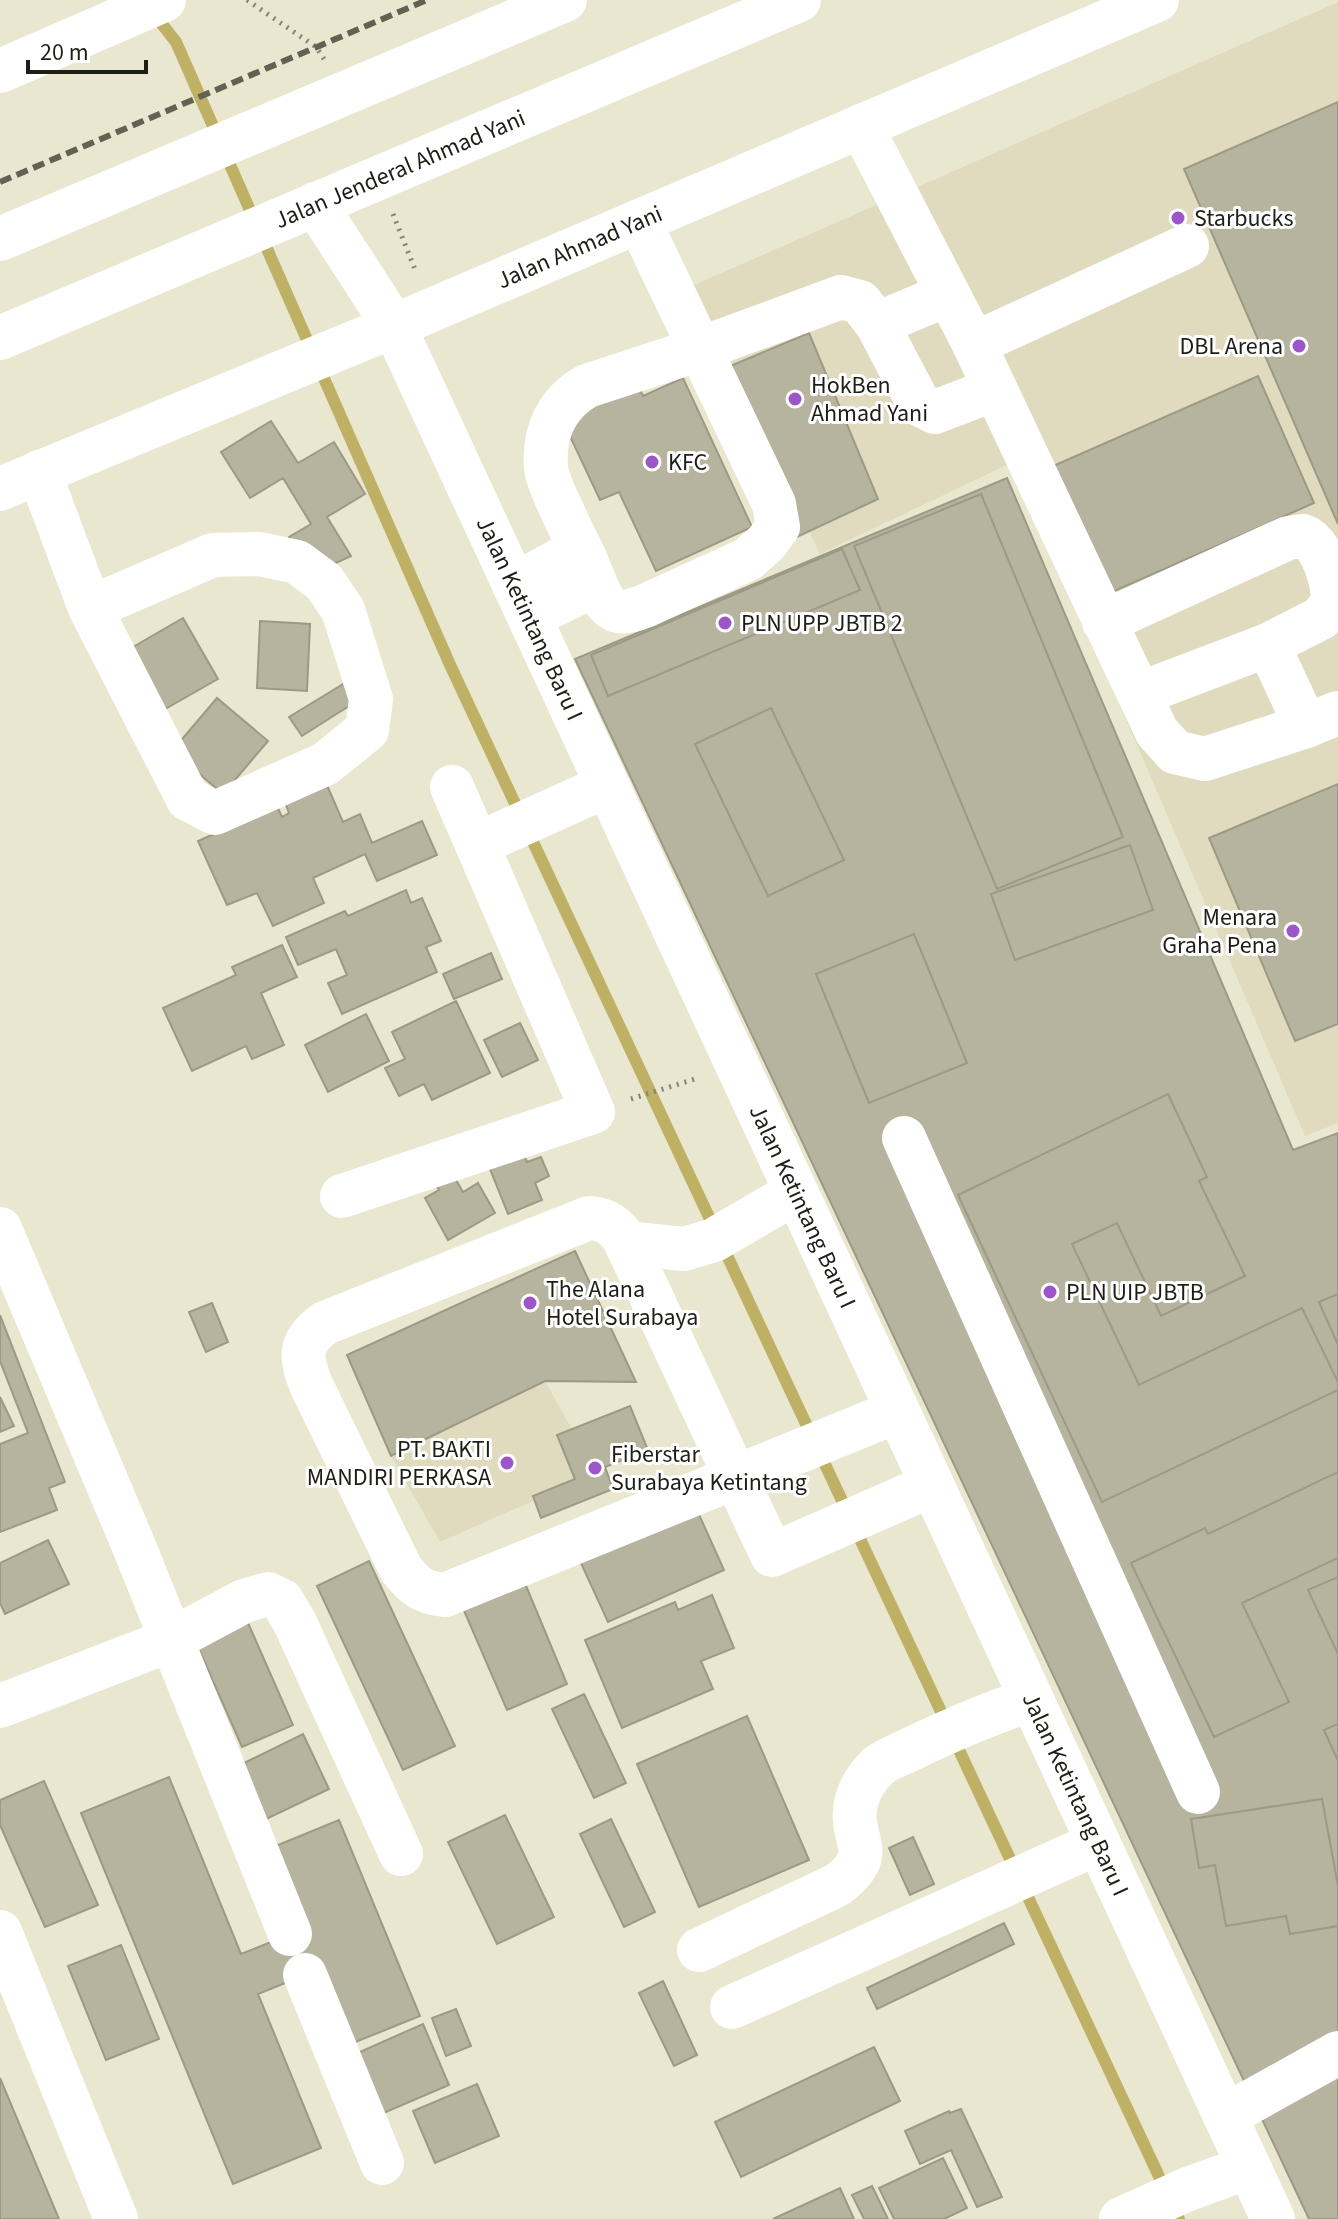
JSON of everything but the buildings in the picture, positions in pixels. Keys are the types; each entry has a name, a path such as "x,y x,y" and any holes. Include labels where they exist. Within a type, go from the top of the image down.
{"main road":[{"path":"0,71 164,0"},
{"path":"0,239 565,0"},
{"name":"Jalan Jenderal Ahmad Yani","path":"0,338 799,0"},
{"name":"Jalan Ahmad Yani","path":"19,480 394,326 1157,0"},
{"path":"861,126 974,344 1157,732 1175,752 1205,759 1322,720 1268,645"},
{"name":"Jalan Ketintang Baru I","path":"310,206 394,326 1273,2219"},
{"path":"639,221 700,349 774,504 778,527 748,559 630,611 617,611 607,604 546,471 546,445 558,409 571,395 587,386 700,349 841,297 860,302 877,324 919,404 929,411 940,410 995,389"},
{"path":"974,344 1187,246"},
{"path":"877,324 946,295"},
{"path":"19,480 90,608 188,799 215,813 325,764 367,730 371,699 343,610 324,582 297,562 260,554 213,555 90,608"},
{"path":"1104,622 1288,538 1303,536 1315,544 1332,585 1333,602 1321,618 1268,645 1139,694"},
{"path":"522,601 587,564"},
{"path":"493,837 606,786"},
{"path":"342,1196 593,1112 493,837 452,787"},
{"path":"904,1138 1198,1792"},
{"path":"626,1243 684,1249 730,1232 796,1192"},
{"path":"898,1411 735,1478 445,1595 428,1593 414,1586 401,1569 312,1387 304,1367 304,1346 311,1333 325,1323 589,1218 606,1221 621,1233 626,1243 735,1478 772,1555 932,1485"},
{"path":"0,1229 290,1934"},
{"path":"0,1706 171,1640 244,1601 268,1594 282,1601 295,1623 401,1854"},
{"path":"699,1950 837,1885 855,1872 862,1852 856,1803 864,1783 880,1764 984,1715 1031,1700"},
{"path":"732,2007 1098,1843"},
{"path":"0,1932 9,1979 116,2219"},
{"path":"305,1975 382,2163"},
{"path":"1225,2116 1338,2053"},
{"path":"1128,2216 1188,2189 1249,2167"}],"path":[{"path":"247,0 316,47 343,94"},
{"path":"637,1097 671,1087"}],"shaded area":[{"path":"1338,2 1338,1123 1305,1136 1015,461 820,554 692,286"},
{"path":"545,1381 596,1473 440,1542 391,1456"}],"waterway":[{"path":"154,14 176,42 451,667 1179,2219"}],"railway":[{"path":"0,182 427,0"}],"place":[{"name":"Starbucks","path":"1178,218"},
{"name":"DBL Arena","path":"1299,346"},
{"name":"HokBen Ahmad Yani","path":"795,399"},
{"name":"KFC","path":"652,462"},
{"name":"PLN UPP JBTB 2","path":"725,623"},
{"name":"Menara Graha Pena","path":"1293,931"},
{"name":"PLN UIP JBTB","path":"1050,1292"},
{"name":"The Alana Hotel Surabaya","path":"530,1303"},
{"name":"PT. BAKTI MANDIRI PERKASA","path":"507,1463"},
{"name":"Fiberstar Surabaya Ketintang","path":"595,1468"}]}
